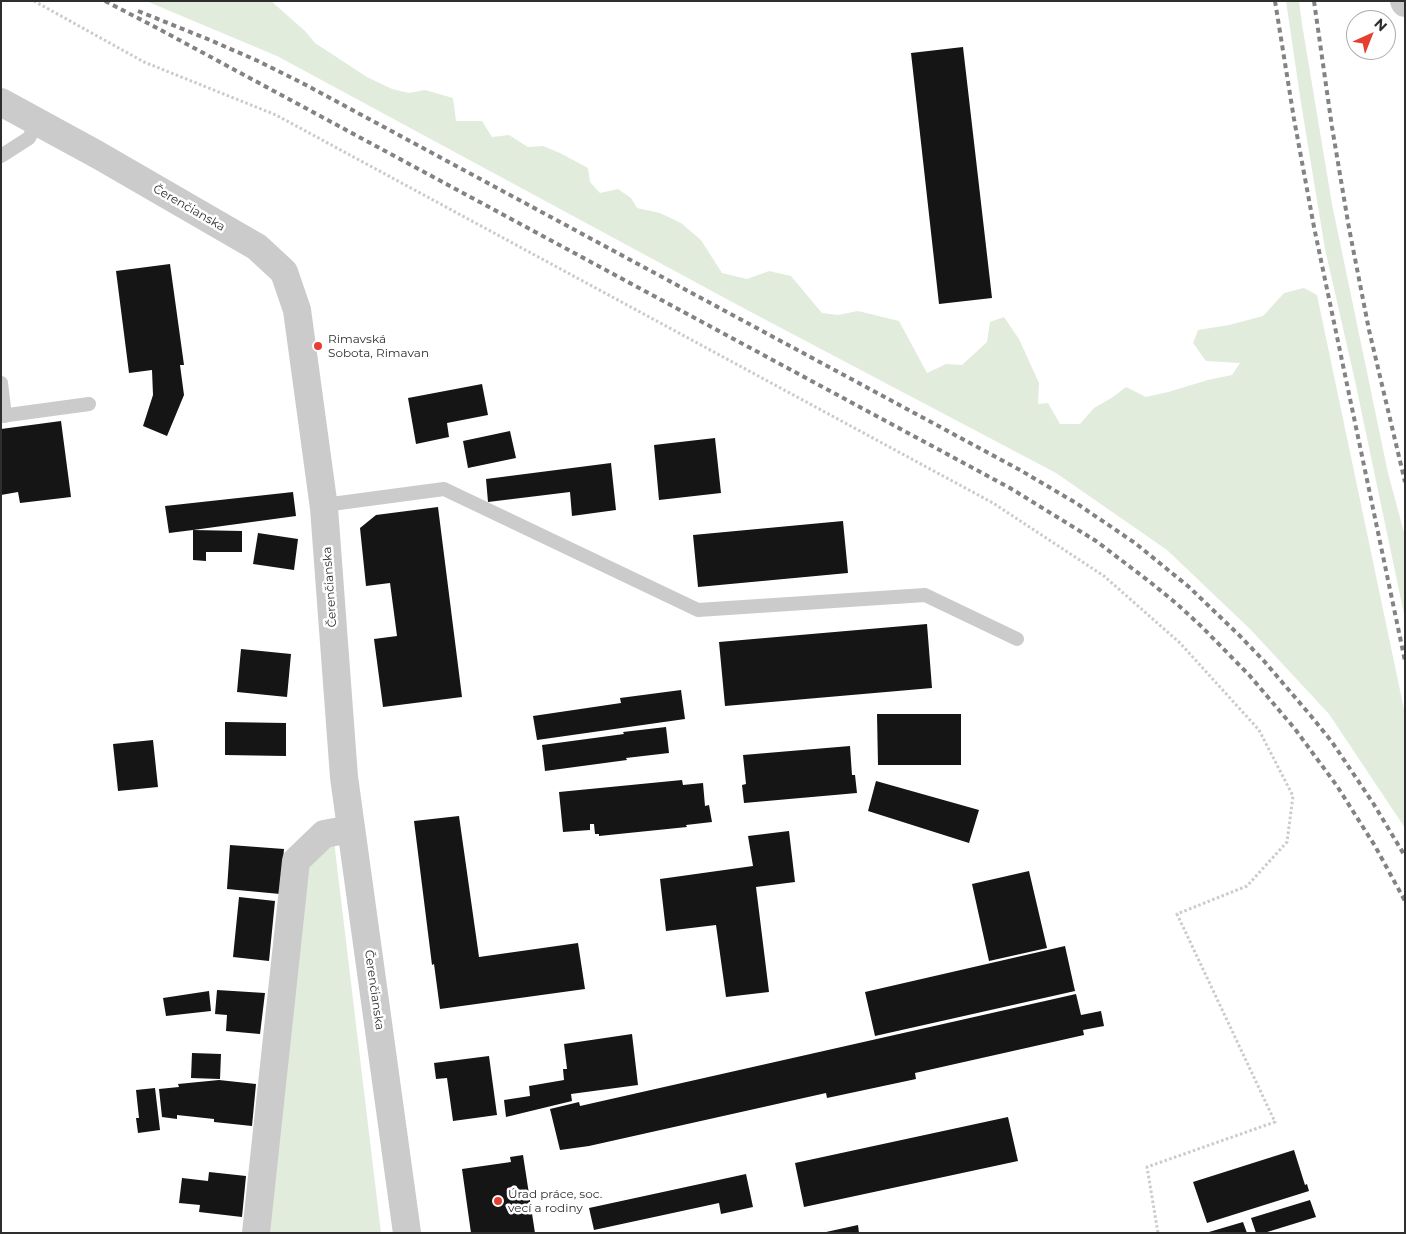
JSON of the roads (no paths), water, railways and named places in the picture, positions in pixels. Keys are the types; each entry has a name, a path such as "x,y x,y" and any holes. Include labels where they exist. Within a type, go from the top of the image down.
{"street":[{"name":"Čerenčianska","path":"1,102 257,247 284,272 297,310 324,505 344,777 407,1233"},
{"path":"256,1233 296,861 324,834 351,829"}],"lane":[{"path":"1,156 29,138 37,122"},
{"path":"1,383 3,416 89,404"},
{"path":"324,505 444,489 698,610 926,595 1017,639"}],"railway":[{"path":"105,1 1010,488 1096,541 1177,604 1250,676 1295,729 1337,786 1375,846 1405,901"},
{"path":"1275,1 1314,227 1405,661"},
{"path":"1314,1 1349,228 1369,330 1405,482"},
{"path":"138,11 258,61 306,85 1020,470 1076,503 1135,543 1189,587 1264,661 1332,742 1373,803 1405,856"}],"place":[{"name":"Rimavská Sobota, Rimavan","path":"318,346"},
{"name":"Úrad práce, soc. vecí a rodiny","path":"498,1201"}]}
